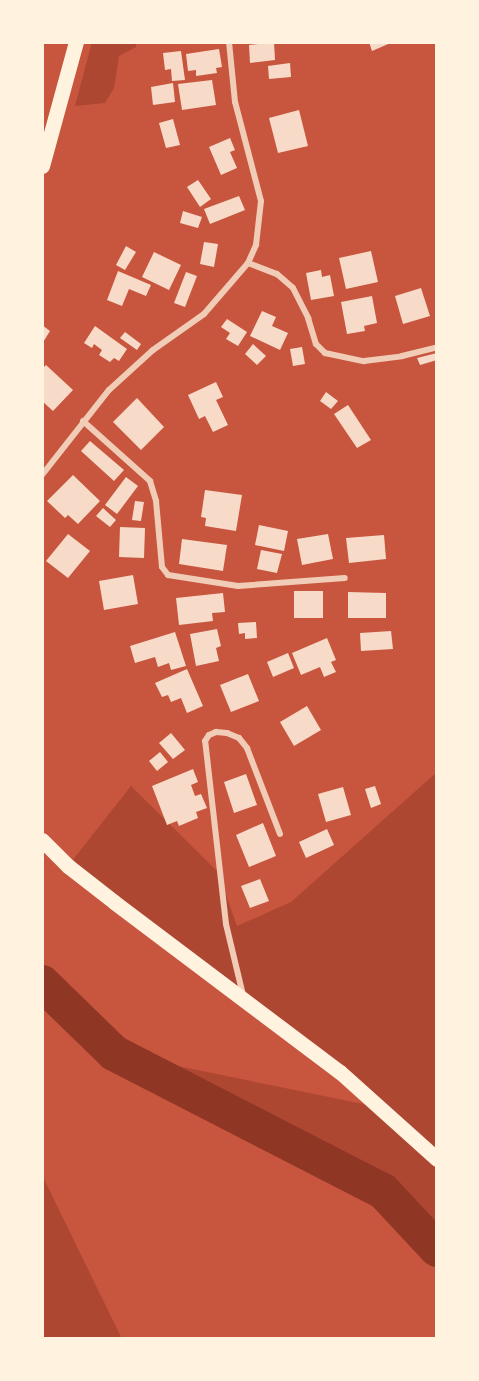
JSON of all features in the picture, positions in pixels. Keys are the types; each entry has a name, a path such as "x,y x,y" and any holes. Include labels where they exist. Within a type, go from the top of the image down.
{"main road":[{"path":"42,166 76,42"},
{"path":"42,840 68,866 340,1072 437,1160"}],"street":[{"path":"42,475 109,390 153,350 204,314 248,263 256,244 261,201 235,102 229,42"},
{"path":"248,263 277,274 293,288 302,303 316,344 325,353 364,361 402,356 437,347"},
{"path":"83,421 150,481 156,501 162,567 168,575 238,586 345,578"},
{"path":"242,999 243,988 226,924 205,741 209,735 216,732 227,733 239,738 252,759 280,834"}],"shaded area":[{"path":"92,42 136,42 136,47 119,56 114,88 105,103 75,106"},
{"path":"437,772 437,1249 383,1191 114,1053 378,1107 68,866 131,786 218,872 237,926 291,902"},
{"path":"42,1175 122,1339 42,1339"}],"building":[{"path":"274,42 275,60 250,63 249,45"},
{"path":"369,42 393,42 372,51"},
{"path":"219,49 222,67 216,68 217,73 196,76 196,70 188,71 186,54"},
{"path":"181,51 185,80 172,81 171,69 165,70 163,53"},
{"path":"290,63 291,77 269,79 268,66"},
{"path":"212,80 216,105 182,110 178,84"},
{"path":"173,83 175,102 153,105 151,87"},
{"path":"299,110 308,146 278,153 269,118"},
{"path":"173,119 180,145 166,148 159,123"},
{"path":"230,138 235,150 230,152 237,168 221,175 209,147"},
{"path":"198,180 211,199 200,207 187,187"},
{"path":"239,196 245,210 210,224 204,209"},
{"path":"183,211 202,217 198,228 180,223"},
{"path":"204,242 218,244 214,267 200,264"},
{"path":"126,246 136,252 125,270 116,265"},
{"path":"371,251 378,282 346,289 339,258"},
{"path":"154,252 181,265 169,290 142,277"},
{"path":"321,270 322,277 330,275 334,296 311,300 306,273"},
{"path":"118,271 151,285 146,296 129,289 122,306 107,300"},
{"path":"186,272 197,276 185,307 174,303"},
{"path":"421,288 430,316 403,324 395,296"},
{"path":"372,296 377,323 364,326 365,331 347,334 341,302"},
{"path":"262,311 276,317 272,326 288,333 280,350 250,336"},
{"path":"227,319 247,332 238,346 226,339 230,333 221,327"},
{"path":"42,325 50,331 42,344"},
{"path":"95,326 127,349 119,361 114,358 110,362 99,355 102,350 94,344 92,348 84,343"},
{"path":"125,332 141,344 137,350 120,338"},
{"path":"253,344 266,356 257,365 245,354"},
{"path":"302,347 305,364 293,366 290,349"},
{"path":"437,353 437,360 420,365 417,358"},
{"path":"46,365 73,390 53,411 42,401 42,369"},
{"path":"216,382 223,397 216,400 228,425 213,432 205,416 199,419 188,395"},
{"path":"326,392 338,401 331,409 320,401"},
{"path":"137,398 164,427 141,450 113,422"},
{"path":"348,405 371,440 357,448 334,414"},
{"path":"90,441 124,470 114,481 81,451"},
{"path":"73,475 100,501 78,524 68,515 65,518 47,501"},
{"path":"126,477 138,486 117,514 105,505"},
{"path":"205,490 242,495 236,531 205,526 206,518 201,517"},
{"path":"135,501 144,502 141,521 132,520"},
{"path":"103,508 116,520 110,527 96,516"},
{"path":"259,525 288,531 284,551 255,545"},
{"path":"120,527 145,528 144,558 119,557"},
{"path":"68,534 90,551 68,578 46,561"},
{"path":"328,534 333,559 302,565 297,539"},
{"path":"384,535 386,559 349,563 346,538"},
{"path":"182,539 227,545 223,571 179,564"},
{"path":"261,550 282,554 277,573 257,569"},
{"path":"133,575 138,604 104,610 99,581"},
{"path":"294,591 323,591 323,618 294,618"},
{"path":"348,592 386,593 386,618 348,618"},
{"path":"223,593 225,612 212,613 213,621 179,625 176,598"},
{"path":"256,622 257,638 245,639 245,633 239,634 238,623"},
{"path":"217,629 221,646 216,648 219,661 196,666 190,634"},
{"path":"391,631 393,649 361,651 360,633"},
{"path":"175,632 186,666 171,670 169,663 158,667 155,657 135,663 130,646"},
{"path":"327,638 336,660 331,662 336,672 324,677 320,667 301,675 292,653"},
{"path":"288,653 294,668 273,677 267,662"},
{"path":"187,669 203,706 187,713 181,698 171,702 168,695 162,697 155,683"},
{"path":"248,674 259,701 231,712 220,685"},
{"path":"307,706 321,730 294,746 280,722"},
{"path":"171,733 185,750 173,759 159,743"},
{"path":"160,752 168,762 157,771 149,761"},
{"path":"193,769 198,782 191,785 195,796 201,794 207,808 196,812 198,818 179,826 177,821 167,825 152,786"},
{"path":"246,774 257,805 234,813 224,782"},
{"path":"375,786 381,804 371,808 365,789"},
{"path":"343,787 351,815 326,822 318,794"},
{"path":"263,823 276,856 249,867 236,835"},
{"path":"327,829 334,845 306,858 299,842"},
{"path":"260,879 269,901 250,908 241,886"}],"waterway":[{"path":"42,983 114,1053 383,1191 437,1249"}]}
